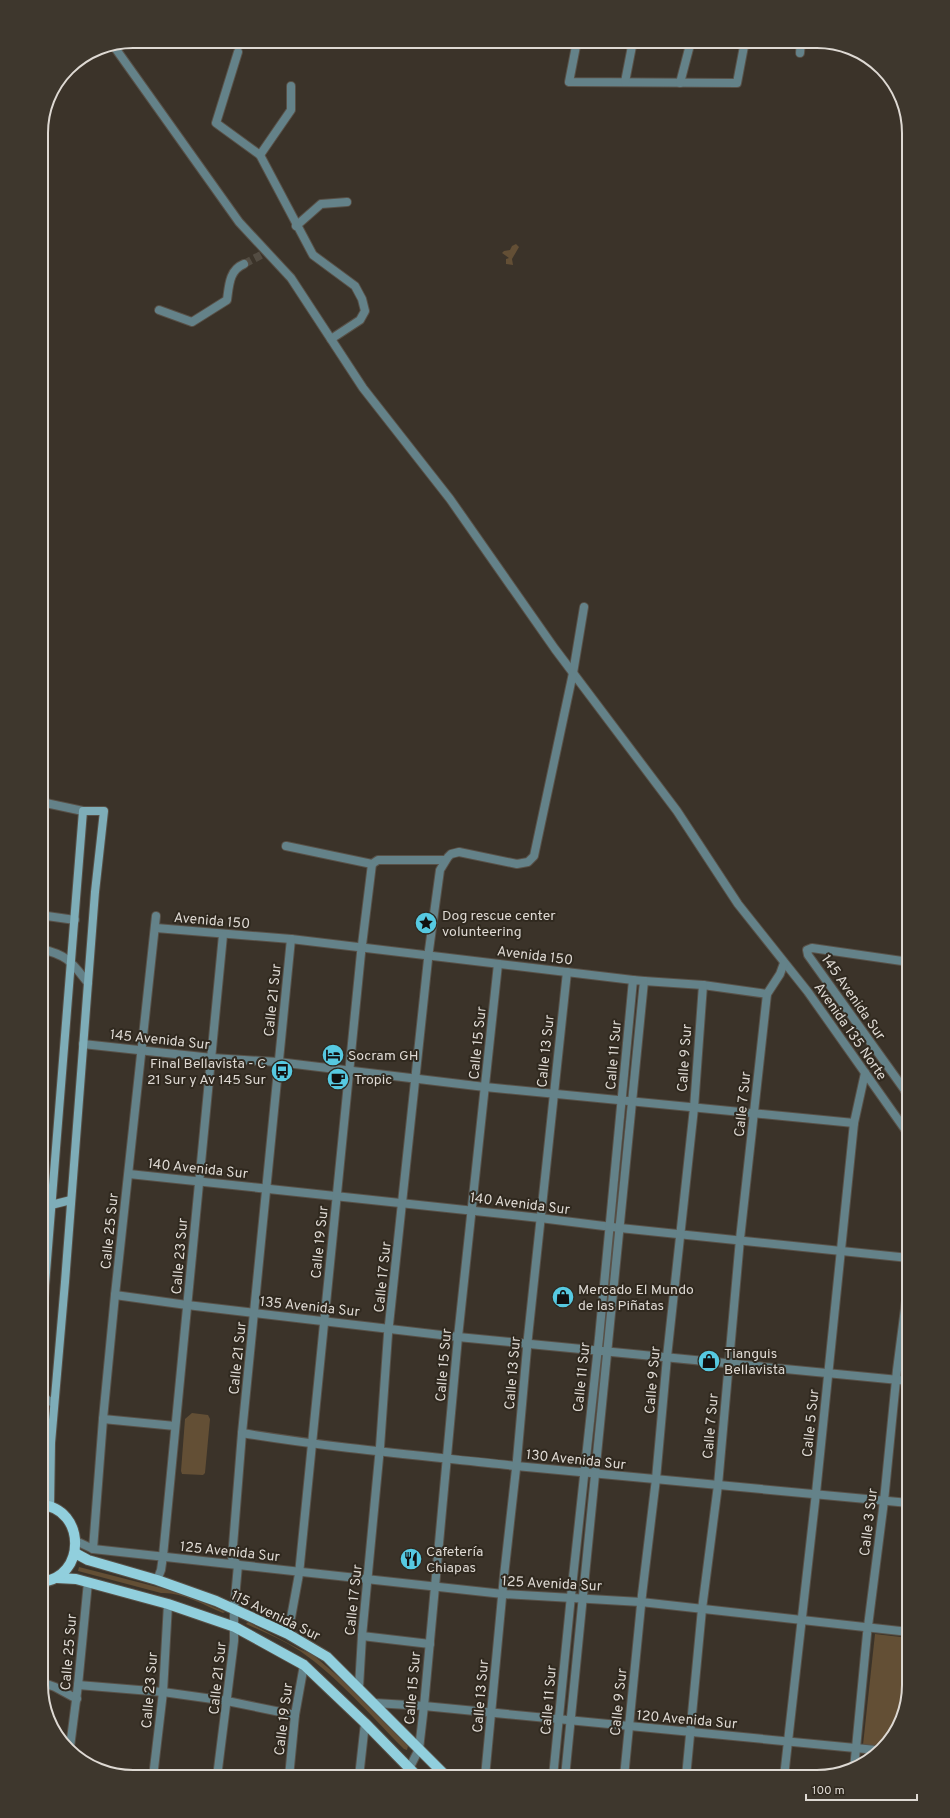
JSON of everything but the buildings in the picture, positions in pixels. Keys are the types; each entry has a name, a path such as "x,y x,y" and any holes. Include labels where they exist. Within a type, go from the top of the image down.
{"main road":[{"path":"48,1244 83,811 104,811 88,983 48,1468"},
{"path":"51,1205 71,1200"},
{"path":"48,1508 65,1517 72,1527 76,1541 73,1560 66,1570 58,1578 48,1580"},
{"name":"115 Avenida Sur","path":"75,1553 88,1560 157,1580 234,1609 288,1634 327,1657 359,1687 440,1770"},
{"name":"115 Avenida Sur","path":"58,1578 88,1582 168,1604 235,1627 304,1665 412,1770"}],"street":[{"path":"576,48 569,82 680,83 737,83 744,48"},
{"path":"625,82 632,48"},
{"path":"680,83 688,48"},
{"path":"800,48 800,53"},
{"name":"Avenida 135 Norte","path":"117,50 239,222 264,254 291,278 363,388 450,499 573,673 677,811 738,904 808,992 902,1125"},
{"path":"238,52 216,123 260,156 296,226 313,255 355,286 362,299 365,310 360,320 331,339"},
{"path":"260,156 291,110 291,86"},
{"path":"296,226 321,204 346,202"},
{"path":"158,310 192,322 227,300 230,278 238,267 244,264"},
{"path":"286,846 372,864 378,860 445,860 451,854 459,852 523,864 528,862 534,856 573,673 584,607"},
{"path":"48,804 83,811"},
{"name":"Calle 17 Sur","path":"359,1687 362,1636 389,1328 429,955 440,870 445,860"},
{"path":"361,948 372,864"},
{"path":"48,916 74,920"},
{"name":"Calle 25 Sur","path":"93,1549 103,1419 115,1295 143,1050 156,916"},
{"name":"Avenida 150","path":"156,928 291,939 632,980 703,985 767,994"},
{"name":"Calle 23 Sur","path":"157,1580 161,1570 163,1556 223,934"},
{"name":"Calle 21 Sur","path":"218,1770 235,1627 234,1609 238,1565 232,1558 242,1433 291,939"},
{"name":"Calle 19 Sur","path":"288,1634 299,1571 361,948"},
{"name":"145 Avenida Sur","path":"902,961 812,948 807,950 808,955 902,1086"},
{"path":"48,951 71,961 88,983"},
{"name":"Calle 7 Sur","path":"686,1770 702,1609 718,1485 740,1239 767,994 780,974 784,963"},
{"name":"Calle 15 Sur","path":"410,1767 419,1749 424,1706 448,1459 458,1337 498,964"},
{"name":"Calle 13 Sur","path":"487,1770 503,1594 517,1466 527,1344 566,972"},
{"name":"Calle 11 Sur","path":"555,1770 608,1227 622,1100 632,980"},
{"name":"Calle 11 Sur","path":"566,1770 644,981"},
{"name":"Calle 9 Sur","path":"625,1770 641,1602 656,1479 679,1234 694,1108 703,985"},
{"name":"145 Avenida Sur","path":"83,1044 212,1058 278,1062 632,1102 755,1112 854,1123"},
{"name":"Calle 5 Sur","path":"785,1770 829,1372 854,1123 865,1073"},
{"name":"140 Avenida Sur","path":"128,1174 540,1218 608,1227 740,1239 902,1257"},
{"name":"135 Avenida Sur","path":"115,1295 458,1337 902,1379"},
{"name":"Calle 3 Sur","path":"855,1761 867,1628 884,1500 902,1332"},
{"path":"48,1401 54,1404"},
{"path":"103,1419 175,1426"},
{"name":"130 Avenida Sur","path":"242,1433 311,1444 379,1452 585,1473 816,1493 902,1502"},
{"name":"125 Avenida Sur","path":"76,1541 93,1549 503,1594 571,1596 641,1602 902,1631"},
{"name":"Calle 25 Sur","path":"71,1742 77,1700 88,1582"},
{"name":"Calle 23 Sur","path":"153,1770 163,1692 168,1604"},
{"path":"362,1636 430,1644"},
{"name":"Calle 19 Sur","path":"290,1770 295,1715 304,1665"},
{"path":"48,1684 77,1700"},
{"path":"78,1685 163,1692 227,1701 295,1715"},
{"name":"120 Avenida Sur","path":"375,1703 424,1706 492,1714 872,1750"},
{"path":"360,1770 365,1723"}],"shaded area":[{"path":"516,244 519,247 512,259 513,265 506,264 506,259 509,258 502,253 510,250 512,246"},
{"path":"192,1413 208,1415 210,1419 205,1473 203,1475 182,1474 181,1471 185,1419"},
{"path":"79,1567 165,1589 195,1599 225,1612 223,1613 185,1597 169,1593 161,1593 78,1571"},
{"path":"248,1622 299,1649 312,1654 347,1684 408,1746 407,1750 404,1749 328,1673 300,1651 273,1636 246,1624"},
{"path":"875,1634 902,1637 902,1685 899,1707 888,1732 881,1741 875,1747 863,1745"}],"tunnel":[{"path":"244,264 261,255"}],"place":[{"name":"Dog rescue center volunteering","path":"426,923"},
{"name":"Socram GH","path":"333,1055"},
{"name":"Final Bellavista - C 21 Sur y Av 145 Sur","path":"282,1071"},
{"name":"Tropic","path":"338,1079"},
{"name":"Mercado El Mundo de las Piñatas","path":"563,1297"},
{"name":"Tianguis Bellavista","path":"709,1361"},
{"name":"Cafetería Chiapas","path":"411,1559"}]}
